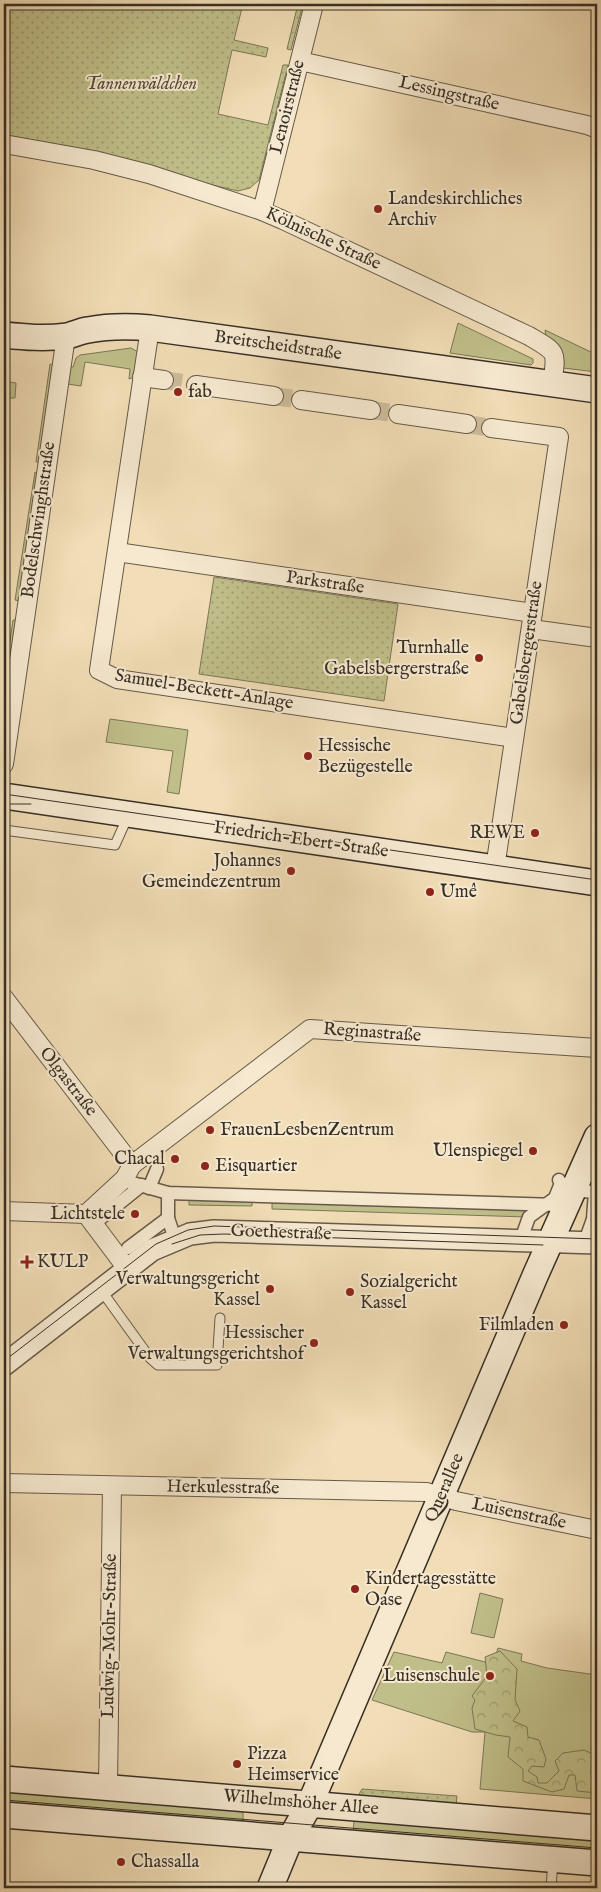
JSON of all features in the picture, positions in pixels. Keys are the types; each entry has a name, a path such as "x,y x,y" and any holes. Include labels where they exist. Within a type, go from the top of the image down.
{"main road":[{"name":"Breitscheidstraße","path":"4,335 28,337 66,336 106,327 150,328 552,384"},
{"path":"552,384 597,390"},
{"name":"Friedrich-Ebert-Straße","path":"4,796 597,883"},
{"name":"Querallee","path":"270,1888 291,1837 310,1804 597,1137"},
{"name":"Wilhelmshöher Allee","path":"4,1779 597,1828"},
{"name":"Wilhelmshöher Allee","path":"4,1815 597,1863"}],"street":[{"name":"Lenoirstraße","path":"262,211 314,4"},
{"name":"Lessingstraße","path":"300,61 587,125 597,129"},
{"name":"Kölnische Straße","path":"4,144 94,160 140,172 262,211 530,336 552,349 556,358 552,384"},
{"name":"Samuel-Beckett-Anlage","path":"150,328 100,670 117,680 514,738"},
{"name":"Bodelschwinghstraße","path":"4,764 66,336"},
{"path":"142,377 164,380"},
{"path":"196,385 274,396"},
{"path":"301,400 370,410"},
{"path":"398,414 468,424"},
{"name":"Gabelsbergerstraße","path":"491,428 559,437 495,868"},
{"name":"Parkstraße","path":"117,552 532,621 597,638"},
{"name":"Olgastraße","path":"4,998 130,1173"},
{"name":"Reginastraße","path":"100,1212 130,1173 310,1029 597,1048"},
{"path":"4,1212 100,1212 145,1186 157,1169"},
{"path":"130,1173 145,1186 168,1193 552,1205"},
{"path":"524,1231 530,1218 552,1205 560,1187"},
{"path":"591,1188 596,1206 593,1219 593,1233"},
{"path":"168,1193 168,1218 172,1230"},
{"path":"578,1206 596,1206"},
{"path":"100,1212 128,1270"},
{"path":"154,1237 168,1218"},
{"path":"128,1248 168,1218"},
{"name":"Goethestraße","path":"4,1365 152,1250 175,1239 200,1232 552,1241 593,1233"},
{"name":"Herkulesstraße","path":"4,1483 427,1492 442,1497"},
{"name":"Ludwig-Mohr-Straße","path":"108,1787 112,1486"},
{"name":"Luisenstraße","path":"442,1497 597,1530"}],"lane":[{"path":"4,830 115,846 129,814"},
{"path":"101,1290 150,1358 158,1365 217,1365 220,1318"},
{"path":"551,1888 554,1859"}],"green space":[{"name":"Tannenwäldchen","path":"4,4 243,4 234,40 268,48 266,57 232,50 218,114 268,125 283,65 288,65 259,180 250,188 238,191 4,136"},
{"path":"298,4 303,4 291,50 287,49"},
{"path":"458,323 533,359 533,363 531,365 450,353"},
{"path":"545,330 597,355 597,372 563,368 562,353 546,338"},
{"path":"131,348 138,352 134,377 129,379 130,369 85,362 81,386 67,384 70,367 73,367 76,358 80,355"},
{"path":"50,364 54,365 40,462 36,462"},
{"path":"4,381 16,383 15,398 9,398 4,433"},
{"path":"35,472 38,474 19,601 15,600"},
{"path":"214,577 398,604 384,701 199,674"},
{"path":"13,620 16,620 4,707 4,681"},
{"path":"110,719 188,730 179,794 167,792 173,751 106,742"},
{"path":"189,1200 252,1201 252,1206 189,1205"},
{"path":"272,1202 527,1209 527,1217 272,1209"},
{"path":"480,1593 503,1599 494,1638 471,1633"},
{"path":"498,1648 522,1654 521,1661 547,1668 597,1675 597,1799 480,1789 485,1732 472,1732 372,1700 394,1652 442,1663 446,1652 493,1664"},
{"path":"500,1651 517,1669 515,1700 520,1711 513,1721 527,1727 528,1737 539,1740 546,1759 544,1767 532,1766 528,1771 537,1777 538,1783 547,1783 559,1771 555,1761 563,1753 584,1750 597,1756 597,1793 577,1791 575,1775 569,1775 564,1789 552,1792 523,1781 523,1769 508,1757 510,1737 475,1729 472,1708 475,1700 472,1696 487,1676 485,1657"},
{"path":"4,1789 243,1807 243,1824 4,1805"},
{"path":"362,1789 457,1796 456,1806 357,1798"},
{"path":"354,1821 597,1840 597,1852 353,1833"}],"tunnel":[{"path":"164,380 196,385"},
{"path":"274,396 301,400"},
{"path":"371,410 398,414"},
{"path":"467,424 491,428"}],"tram line":[{"path":"4,794 597,880"},
{"path":"4,804 31,804"},
{"path":"4,1361 156,1244 188,1230 214,1226 597,1239"},
{"path":"172,1244 200,1235 224,1234 543,1245"},
{"path":"4,1800 597,1848"}],"place":[{"name":"Landeskirchliches Archiv","path":"378,209"},
{"name":"fab","path":"178,392"},
{"name":"Turnhalle Gabelsbergerstraße","path":"479,658"},
{"name":"Hessische Bezügestelle","path":"308,756"},
{"name":"REWE","path":"535,833"},
{"name":"Johannes Gemeindezentrum","path":"291,871"},
{"name":"Umê","path":"430,892"},
{"name":"FrauenLesbenZentrum","path":"210,1130"},
{"name":"Ulenspiegel","path":"533,1151"},
{"name":"Chacal","path":"175,1159"},
{"name":"Eisquartier","path":"205,1166"},
{"name":"Lichtstele","path":"135,1214"},
{"name":"KULP","path":"27,1262"},
{"name":"Verwaltungsgericht Kassel","path":"270,1289"},
{"name":"Sozialgericht Kassel","path":"350,1292"},
{"name":"Filmladen","path":"564,1325"},
{"name":"Hessischer Verwaltungsgerichtshof","path":"314,1343"},
{"name":"Kindertagesstätte Oase","path":"355,1589"},
{"name":"Luisenschule","path":"490,1676"},
{"name":"Pizza Heimservice","path":"237,1764"},
{"name":"Chassalla","path":"121,1862"}]}
